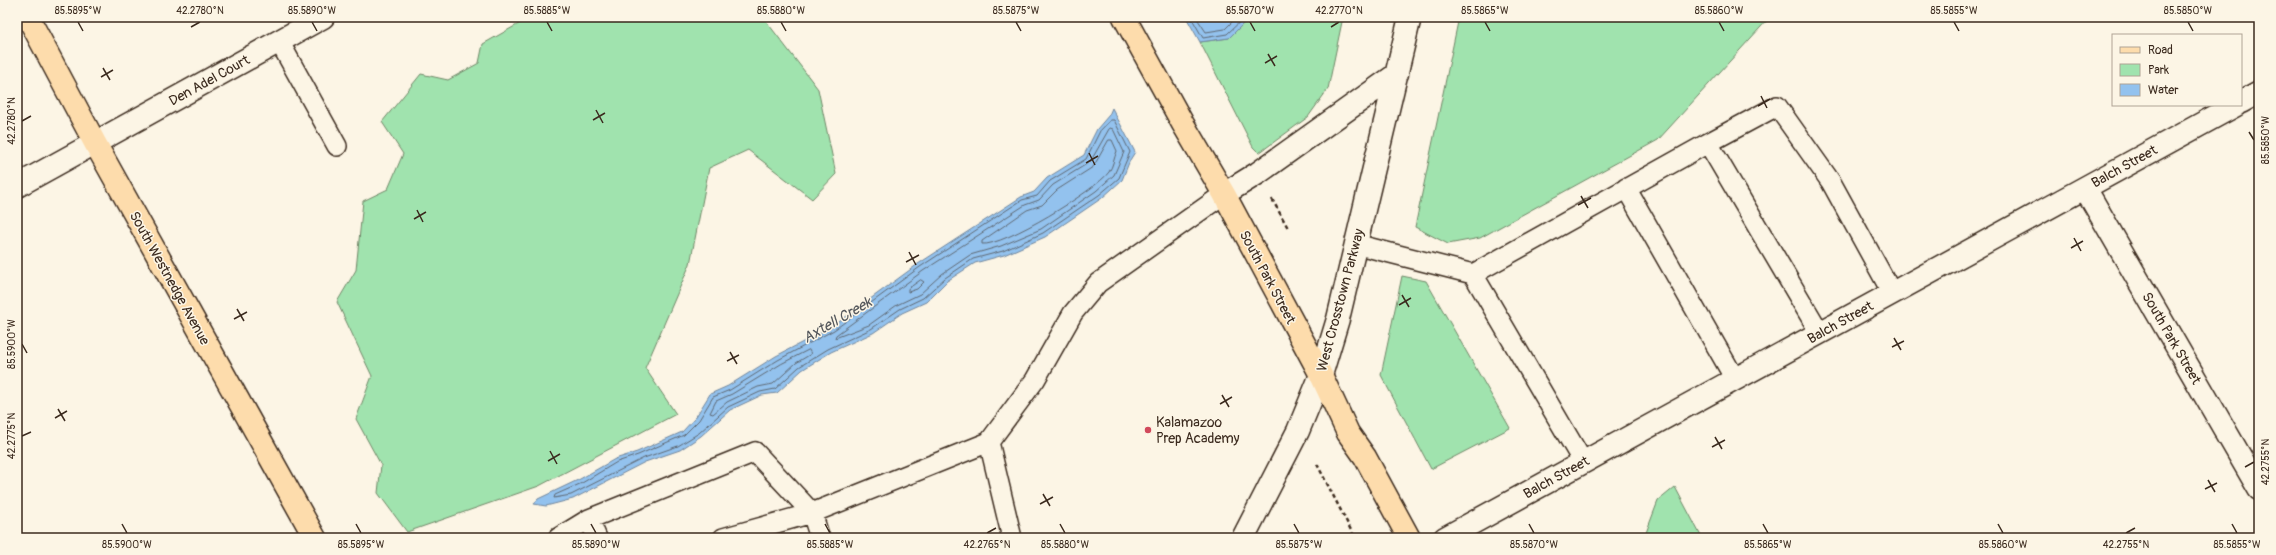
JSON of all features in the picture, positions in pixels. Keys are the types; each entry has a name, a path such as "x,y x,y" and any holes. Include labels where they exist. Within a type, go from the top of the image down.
{"main road":[{"name":"South Westnedge Avenue","path":"28,17 95,143 315,538"},
{"name":"South Park Street","path":"1124,17 1183,124 1224,194 1321,375 1348,433 1369,464 1409,538"}],"street":[{"name":"Den Adel Court","path":"17,186 324,17"},
{"name":"West Crosstown Parkway","path":"1244,538 1298,431 1321,375 1338,319 1410,17"},
{"path":"1224,194 1258,173 1397,74"},
{"path":"2242,101 2259,92"},
{"name":"Balch Street","path":"1445,538 2234,106"},
{"name":"South Park Street","path":"2085,188 2259,489"}],"lane":[{"path":"279,41 337,146"},
{"path":"1355,244 1473,274 1626,188 1777,106 1831,182 1892,293"},
{"path":"1708,143 1820,333"},
{"path":"1626,188 1735,379"},
{"path":"723,538 812,513 989,442 1035,380 1073,313 1098,283 1224,194"},
{"path":"1473,274 1583,462"},
{"path":"989,442 1012,538"},
{"path":"558,538 589,519 755,452 812,513 820,538"},
{"path":"589,519 597,538"}],"path":[{"path":"1270,196 1288,228"},
{"path":"1317,464 1354,538"}],"green space":[{"path":"531,17 763,17 818,89 836,174 812,199 748,150 709,168 690,264 645,368 676,414 539,486 407,532 378,493 381,465 356,419 372,376 337,302 356,270 363,201 388,189 403,154 382,122 421,74 448,80 479,63 483,44"},
{"path":"1250,17 1343,17 1328,89 1308,117 1259,153 1253,147 1200,42 1229,38"},
{"path":"1459,17 1770,17 1658,140 1480,238 1448,244 1415,227"},
{"path":"1402,276 1426,281 1510,428 1431,469 1381,375"},
{"path":"1675,487 1702,538 1644,538 1658,501"}],"water":[{"path":"1186,17 1250,17 1229,38 1200,42"},
{"path":"1112,108 1135,152 1122,180 1102,198 1045,237 1004,255 975,263 947,281 926,302 902,313 873,333 831,352 802,370 777,393 762,395 730,410 701,436 680,450 645,462 573,499 546,506 534,504 538,499 580,479 615,459 637,452 682,432 695,418 710,394 728,386 776,356 832,327 918,264 1021,197 1034,192 1047,178 1084,155 1097,129 1109,115"}],"place":[{"name":"Kalamazoo Prep Academy","path":"1148,430"}],"water label":[{"name":"Axtell Creek","path":"837,320"}]}
